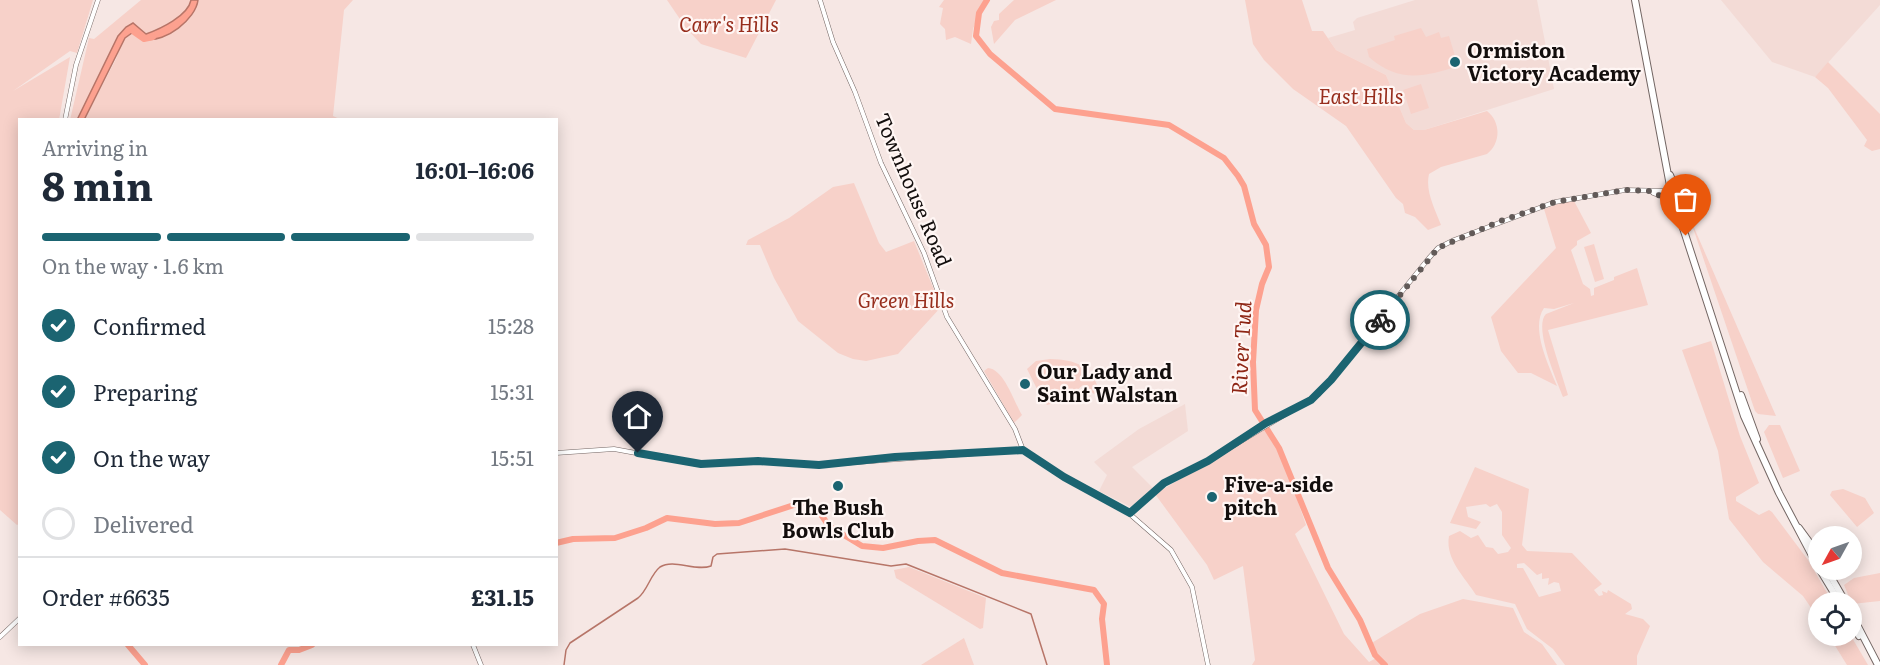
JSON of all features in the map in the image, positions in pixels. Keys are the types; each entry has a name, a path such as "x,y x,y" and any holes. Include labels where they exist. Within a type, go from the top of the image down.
{"highway":[{"path":"1635,0 1670,175 1692,254 1734,381 1766,465 1808,548"},
{"path":"1670,175 1671,191 1677,199"},
{"path":"1790,516 1808,540"},
{"path":"1830,580 1837,592"},
{"path":"1832,580 1839,592"},
{"path":"1862,635 1877,665"},
{"path":"1862,640 1877,665"}],"street":[{"path":"66,118 76,65 98,0"},
{"name":"Townhouse Road","path":"820,0 833,42 855,92 881,163 924,253 948,317 1015,429 1023,450"},
{"path":"1130,513 1164,483 1208,461 1266,423 1300,407 1319,394 1429,258 1441,247 1508,218 1555,202 1625,190 1671,191"},
{"path":"1649,191 1677,199"},
{"path":"558,453 614,449 701,464 758,461 819,465 895,457 1023,450 1064,477 1130,513 1171,550 1186,574 1196,601 1208,665"},
{"path":"0,637 18,620"},
{"path":"473,646 481,665"}],"shaded area":[{"path":"191,0 198,0 192,15 186,22 162,37 144,38 132,33 125,38 85,118 78,118 118,36 126,27 133,23 146,34 152,32 179,16 189,6"},
{"name":"Ormiston Victory Academy","path":"1415,0 1537,0 1554,89 1424,130 1414,130 1406,123 1386,75 1336,50 1328,38 1355,30 1353,22 1357,18"},
{"path":"1721,0 1880,0 1880,5 1815,77 1772,62"},
{"path":"1185,404 1188,431 1132,467 1153,488 1131,507 1099,491 1107,475 1094,462 1139,429"}],"green space":[{"path":"0,0 93,0 77,53 70,51 13,91 70,57 59,118 18,118 18,524 0,510"},
{"path":"141,0 192,0 191,6 160,38 183,23 198,0 353,0 344,10 333,116 338,118 85,118 116,59 122,42 130,33 136,34 122,31 78,118 70,118 89,38 94,39"},
{"name":"Carr's Hills","path":"667,0 776,0 746,58 701,44 686,28"},
{"path":"944,0 984,0 973,29 971,44 955,37 946,40 945,29 940,24 943,8 939,7"},
{"path":"1014,0 1056,0 1015,20 994,44 991,27 994,21 999,20 999,14"},
{"name":"East Hills","path":"1245,0 1302,0 1312,31 1323,31 1336,50 1386,75 1406,123 1414,130 1424,130 1487,111 1492,116 1498,132 1495,144 1487,154 1441,167 1429,174 1429,193 1441,225 1428,230 1415,217 1405,213 1403,204 1396,198 1346,126 1293,89 1264,60 1253,44"},
{"path":"1421,28 1426,37 1439,32 1441,38 1449,36 1458,66 1423,75 1401,74 1390,71 1369,57 1367,49 1395,40 1394,36"},
{"path":"1828,62 1880,114 1880,149 1872,151 1864,146 1867,140 1828,88 1815,77"},
{"path":"1421,84 1429,108 1411,114 1403,90"},
{"name":"Green Hills","path":"854,183 879,243 886,252 914,241 941,307 898,354 866,361 838,353 798,321 774,278 760,245 746,245 748,240 789,218 833,187"},
{"path":"1573,199 1591,233 1577,241 1577,245 1571,250 1583,284 1590,289 1591,296 1594,295 1594,288 1637,268 1648,305 1548,330 1568,395 1563,397 1547,354 1542,330 1543,321 1546,314 1574,303 1554,309 1544,308 1540,316 1542,347 1557,386 1531,373 1518,373 1501,351 1491,317 1556,248 1544,209"},
{"path":"1689,216 1776,416 1758,414 1755,411"},
{"path":"1594,244 1604,279 1595,282 1584,247"},
{"path":"1711,341 1740,436 1759,483 1736,497 1736,501 1759,515 1769,510 1772,512 1808,560 1808,580 1820,580 1827,592 1808,592 1808,603 1803,596 1763,562 1729,519 1718,451 1682,350"},
{"path":"1050,359 1068,361 1087,369 1099,390 1094,394 1083,385 1065,400 1047,405 1043,400 1045,397 1039,393 1027,369 1036,361"},
{"path":"988,368 994,370 1004,380 1022,415 1014,423 984,371"},
{"path":"1769,425 1780,425 1800,471 1783,478 1764,432"},
{"path":"1265,429 1282,456 1306,525 1295,534 1344,634 1369,662 1378,657 1370,644 1420,614 1463,599 1513,608 1524,632 1542,644 1557,665 1252,665 1255,660 1243,566 1214,580 1207,565 1155,494"},
{"path":"1475,467 1529,489 1522,545 1527,551 1572,553 1602,584 1594,590 1599,596 1603,595 1602,591 1607,593 1608,590 1631,604 1632,609 1625,614 1643,619 1650,626 1637,656 1637,665 1565,665 1553,649 1527,629 1515,604 1476,595 1453,560 1449,536 1460,531 1471,538 1478,535 1486,547 1493,548 1498,554 1508,552 1511,548 1502,535 1502,512 1497,504 1490,507 1486,504 1466,507 1468,517 1481,522 1476,529 1450,523","holes":["1524,563 1537,575 1542,573 1542,579 1549,578 1548,585 1554,582 1559,583 1561,591 1539,597 1523,568 1517,568 1517,564"]},
{"path":"1843,489 1865,498 1874,513 1856,526 1830,495 1832,491"},
{"path":"909,567 986,598 983,628 980,629 896,578 894,570"},
{"path":"1880,573 1880,601 1862,603 1862,592 1847,592 1844,585 1851,580 1862,580 1862,576"},
{"path":"964,638 974,665 921,665"},
{"path":"1835,646 1857,646 1868,665 1847,665"}],"waterway":[{"name":"River Tud","path":"987,0 979,13 976,36 990,54 1055,109 1169,125 1224,158 1244,186 1254,224 1266,245 1269,267 1256,310 1253,362 1255,410 1279,448 1328,568 1360,620 1375,655 1385,665"},
{"path":"134,32 144,39 153,37"},
{"path":"558,543 573,539 615,538 667,518 715,524 739,523 803,502 815,506 829,526 862,546 883,548 935,540 1002,573 1094,590 1104,604 1102,619 1107,665"},
{"path":"564,665 566,650 570,643 638,598 660,567 672,564 705,567 711,566 713,557 717,554 785,549 891,566 906,564 1031,614 1047,665"},
{"path":"129,646 145,665"},
{"path":"281,665 289,650 299,650 309,646"}],"way so far":[{"path":"1380,320 1438,248 1538,206 1577,196 1640,189 1675,202 1686,236"}],"place":[{"name":"Ormiston Victory Academy","path":"1455,62"},
{"name":"Our Lady and Saint Walstan","path":"1025,384"},
{"name":"The Bush Bowls Club","path":"838,486"},
{"name":"Five-a-side pitch","path":"1212,497"}],"route":[{"path":"638,453 701,464 758,461 819,465 857,463 895,457 1023,450 1064,477 1130,513 1164,483 1208,461 1266,423 1292,412 1319,394 1380,320"}]}
